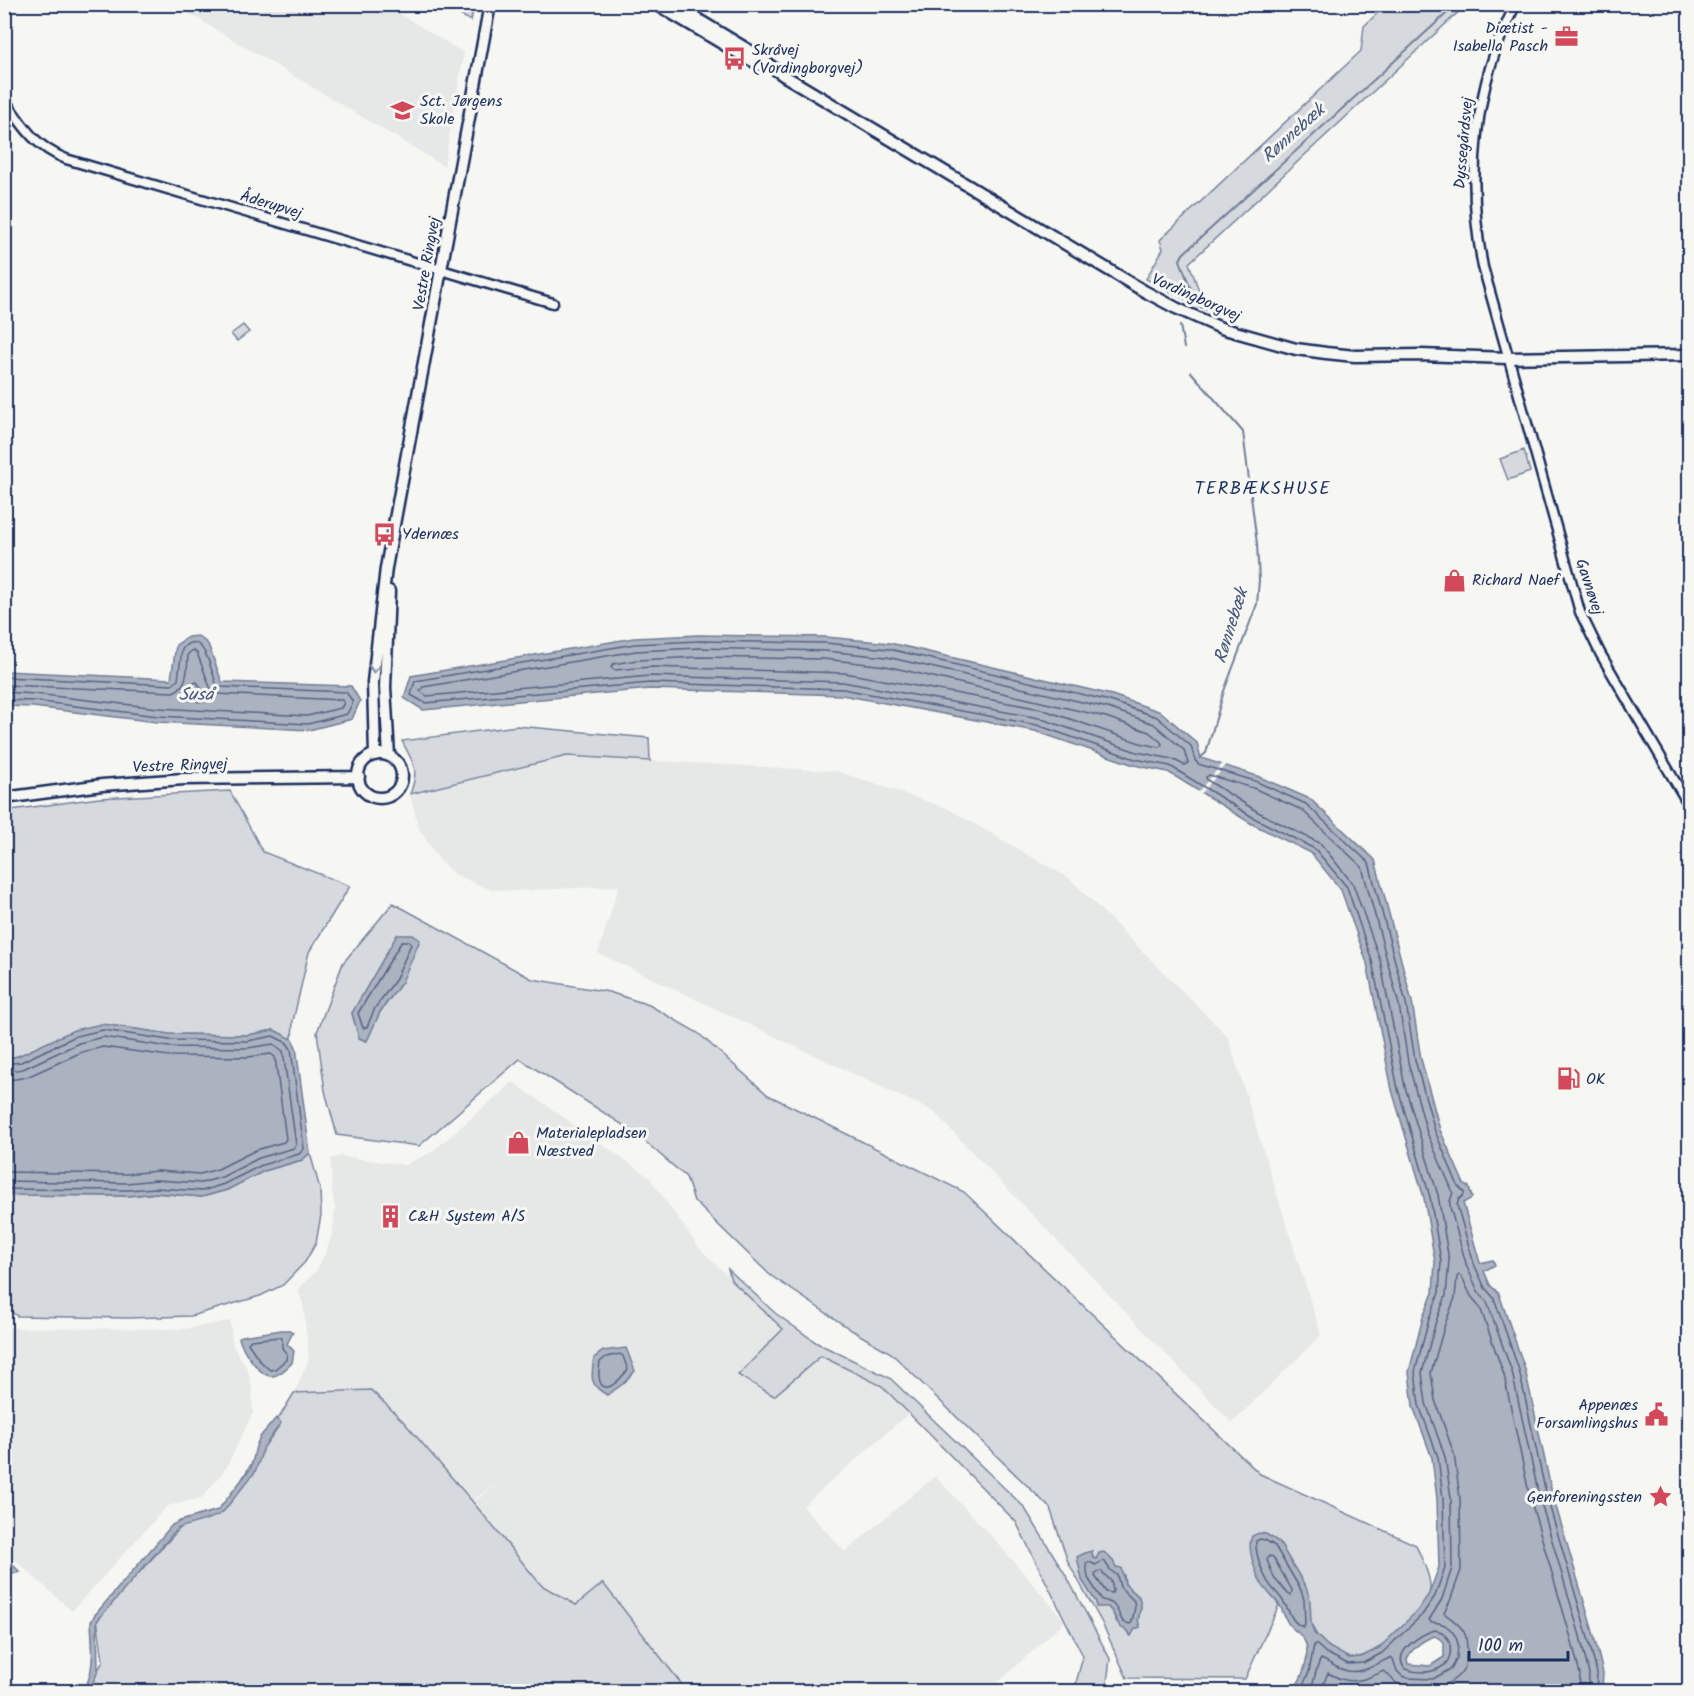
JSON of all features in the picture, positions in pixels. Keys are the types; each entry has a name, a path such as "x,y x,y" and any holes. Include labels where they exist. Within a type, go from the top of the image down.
{"main road":[{"name":"Vestre Ringvej","path":"375,755 375,655 385,577 490,4"},
{"name":"Vordingborgvej","path":"656,4 747,58 783,75"},
{"name":"Vordingborgvej","path":"672,4 750,51 783,75 1144,291 1221,328 1280,345 1355,356 1420,355 1508,358 1689,355"},
{"name":"Vestre Ringvej","path":"389,756 385,687 386,633 394,528"},
{"path":"375,755 389,756 400,766 402,780 395,793 384,798 372,796 362,788 359,777 362,765 375,755"},
{"name":"Vestre Ringvej","path":"4,798 102,785 184,779 359,777"}],"street":[{"name":"Dyssegårdsvej","path":"1508,358 1478,243 1474,172 1480,112 1486,86 1516,4"},
{"name":"Åderupvej","path":"4,99 22,127 33,139 53,154 66,159 553,303"},
{"name":"Gavnøvej","path":"1508,358 1580,612 1600,653 1689,807"}],"shaded area":[{"path":"1387,4 1466,5 1189,263 1206,310 1146,279 1163,249 1160,240 1361,51 1364,26"},
{"name":"Sct. Jørgens Skole","path":"175,5 385,5 464,53 444,166"},
{"path":"443,5 474,5 471,21"},
{"path":"243,325 249,332 237,341 231,334"},
{"path":"1524,450 1530,472 1508,480 1500,459"},
{"path":"517,726 649,738 650,761 567,756 410,794 415,772 402,741"},
{"path":"567,756 836,771 947,808 1070,879 1228,1037 1321,1335 1232,1423 934,1112 598,953 619,886 512,891 489,889 454,874 441,862 419,829 410,794"},
{"path":"230,791 263,852 350,886 309,952 293,1021 292,1039 274,1030 248,1035 169,1034 102,1024 5,1059 4,811 99,798"},
{"path":"393,903 532,979 609,992 649,1005 698,1033 768,1095 964,1192 1260,1474 1416,1545 1430,1583 1429,1594 1421,1607 1383,1644 1366,1654 1350,1658 1336,1652 1321,1640 1313,1629 1310,1615 1262,1583 1279,1605 1245,1679 1127,1678 1102,1623 1068,1562 1050,1508 891,1353 853,1331 770,1275 694,1201 686,1177 634,1132 520,1059 419,1146 337,1135 325,1091 317,1032 343,963","holes":["397,935 402,982 380,1012 366,1041 359,1038 352,1013","1092,1552 1093,1558 1116,1567 1124,1575 1125,1584 1139,1597 1141,1607 1139,1627 1130,1635 1116,1621 1108,1607 1096,1602 1082,1580"]},
{"path":"513,1082 649,1177 699,1248 783,1329 739,1375 774,1396 821,1356 882,1386 909,1413 803,1506 845,1552 935,1476 994,1539 1065,1621 989,1691 687,1691 603,1584 576,1605 541,1585 473,1503 499,1482 472,1501 403,1421 371,1390 294,1393 309,1359 303,1304 298,1290 316,1271 333,1232 335,1209 331,1159 340,1156 405,1165 432,1152"},
{"path":"310,1153 320,1189 321,1215 316,1243 305,1262 283,1285 260,1296 191,1316 128,1318 17,1316 12,1312 5,1293 5,1195 128,1196 156,1193 202,1197 227,1190 264,1171 302,1160"},
{"path":"728,1269 775,1313 817,1343 890,1378 1024,1507 1067,1577 1110,1659 1106,1691 1074,1691 1083,1656 1016,1522 882,1386 821,1356 774,1396 738,1375 783,1329 731,1280"},
{"path":"230,1321 233,1346 248,1370 252,1387 253,1413 226,1468 202,1498 167,1506 72,1611 5,1551 5,1328 184,1329"},
{"path":"371,1390 403,1421 541,1585 576,1605 603,1583 687,1691 86,1692 103,1661 97,1618 184,1524 224,1509 294,1393"}],"water":[{"path":"699,635 826,637 890,643 1112,695 1161,712 1197,743 1201,758 1257,776 1310,799 1375,860 1412,1002 1421,1059 1440,1130 1464,1184 1469,1187 1472,1198 1463,1203 1480,1263 1493,1260 1495,1265 1484,1271 1490,1285 1499,1294 1525,1369 1552,1493 1603,1673 1602,1691 1292,1691 1305,1667 1306,1646 1301,1636 1289,1625 1280,1606 1260,1580 1251,1553 1252,1536 1259,1533 1266,1534 1279,1542 1306,1587 1310,1599 1311,1623 1314,1633 1329,1647 1349,1658 1361,1657 1379,1648 1417,1611 1429,1594 1439,1567 1437,1499 1432,1458 1413,1406 1409,1372 1423,1317 1433,1293 1435,1262 1424,1198 1392,1090 1367,963 1341,890 1311,853 1252,824 1168,772 1134,765 1035,731 842,695 650,689 423,710 404,698 411,676 634,638","holes":["1435,1636 1444,1642 1444,1657 1430,1666 1408,1664 1409,1655 1431,1637"]},
{"name":"Suså","path":"198,636 208,644 222,682 351,686 360,701 352,719 309,730 157,722 33,707 5,706 5,671 171,679 176,645 188,637"},
{"path":"397,935 413,935 420,940 402,982 380,1012 367,1041 359,1038 352,1013"},
{"path":"102,1024 169,1034 248,1035 274,1030 292,1039 296,1047 310,1153 302,1160 264,1171 227,1190 202,1197 156,1193 128,1196 5,1195 5,1059 18,1056 74,1030"},
{"path":"282,1330 293,1332 287,1344 294,1351 292,1363 277,1375 267,1375 252,1362 239,1338"},
{"path":"626,1348 635,1371 623,1384 607,1395 594,1384 592,1370 594,1358 603,1351"},
{"path":"276,1418 281,1423 264,1447 255,1472 223,1512 213,1518 177,1529 97,1621 98,1671 89,1691 83,1691 92,1666 91,1622 94,1616 172,1525 218,1510 251,1468 260,1437"},
{"path":"1092,1551 1093,1558 1096,1559 1099,1553 1104,1552 1116,1567 1121,1568 1125,1584 1139,1597 1140,1627 1135,1629 1131,1636 1128,1631 1120,1627 1108,1607 1096,1607 1096,1602 1082,1580 1077,1557"},
{"path":"5,1557 20,1572 5,1576"}],"pier":[{"path":"1224,762 1228,763 1200,795 1197,793"}],"waterway":[{"name":"Rønnebæk","path":"1193,295 1180,260 1183,254 1457,4"},
{"name":"Rønnebæk","path":"1180,325 1184,348"},
{"name":"Rønnebæk","path":"1191,372 1243,432 1257,544 1259,580 1257,604 1224,691 1206,753 1200,758"}],"place":[{"name":"Diætist - Isabella Pasch","path":"1566,37"},
{"name":"Skråvej (Vordingborgvej)","path":"734,59"},
{"name":"Sct. Jørgens Skole","path":"402,110"},
{"name":"Ydernæs","path":"384,534"},
{"name":"Richard Naef","path":"1454,580"},
{"name":"OK","path":"1568,1079"},
{"name":"Materialepladsen Næstved","path":"518,1142"},
{"name":"C&H System A/S","path":"390,1216"},
{"name":"Appenæs Forsamlingshus","path":"1656,1414"},
{"name":"Genforeningssten","path":"1660,1497"}],"district":[{"name":"TERBÆKSHUSE","path":"1263,489"}]}
